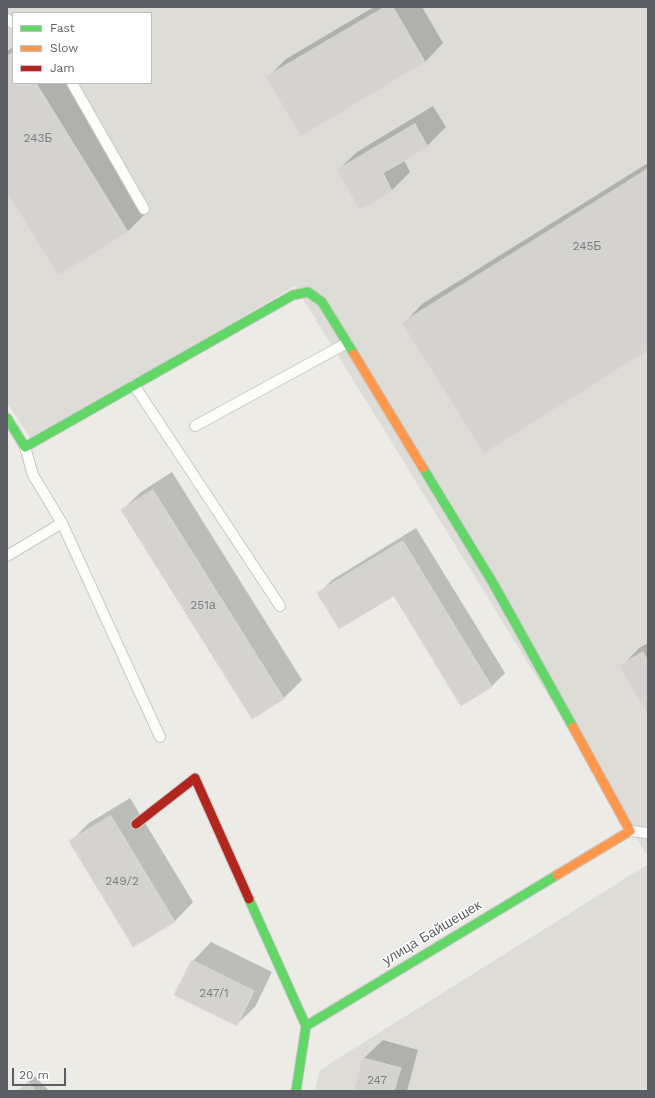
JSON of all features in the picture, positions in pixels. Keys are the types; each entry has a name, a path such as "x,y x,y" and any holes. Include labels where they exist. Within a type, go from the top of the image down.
{"street":[{"path":"7,418 25,447 293,295 308,292 322,302 494,583 630,831"},
{"path":"136,824 195,778 306,1026 296,1091"},
{"name":"улица Байшешек","path":"306,1026 630,831"}],"lane":[{"path":"73,84 144,209"},
{"path":"195,426 347,343"},
{"path":"134,385 280,606"},
{"path":"25,447 33,475 62,522 160,737"},
{"path":"7,556 62,522"},
{"path":"630,831 648,833"}],"shaded area":[{"path":"7,7 648,7 648,857 295,286 33,441 7,403"},
{"path":"648,864 648,1091 315,1091 320,1070"}],"building":[{"path":"385,7 393,7 425,62 301,136 266,77"},
{"path":"12,54 12,84 37,84 128,232 58,275 7,192 7,57"},
{"path":"415,124 428,147 383,173 392,191 360,210 337,170"},
{"path":"648,169 648,350 484,453 402,323"},
{"path":"153,490 284,699 252,719 121,510"},
{"path":"403,541 492,687 461,706 394,596 339,629 317,593"},
{"path":"643,652 648,661 648,714 619,666"},
{"path":"111,816 175,922 133,947 69,841"},
{"path":"192,960 254,991 237,1026 174,995"},
{"path":"363,1058 401,1068 394,1091 354,1091"},
{"path":"28,1082 36,1091 18,1091"}],"traffic: fast":[{"path":"7,418 25,447 293,295 308,292 322,302 354,354"},
{"path":"423,468 493,583 573,727"},
{"path":"296,1091 306,1026 557,875"},
{"path":"249,899 306,1026"}],"traffic: slow":[{"path":"354,354 423,468"},
{"path":"557,875 630,831 573,727"}],"traffic: jam":[{"path":"136,824 195,778 249,899"}]}
